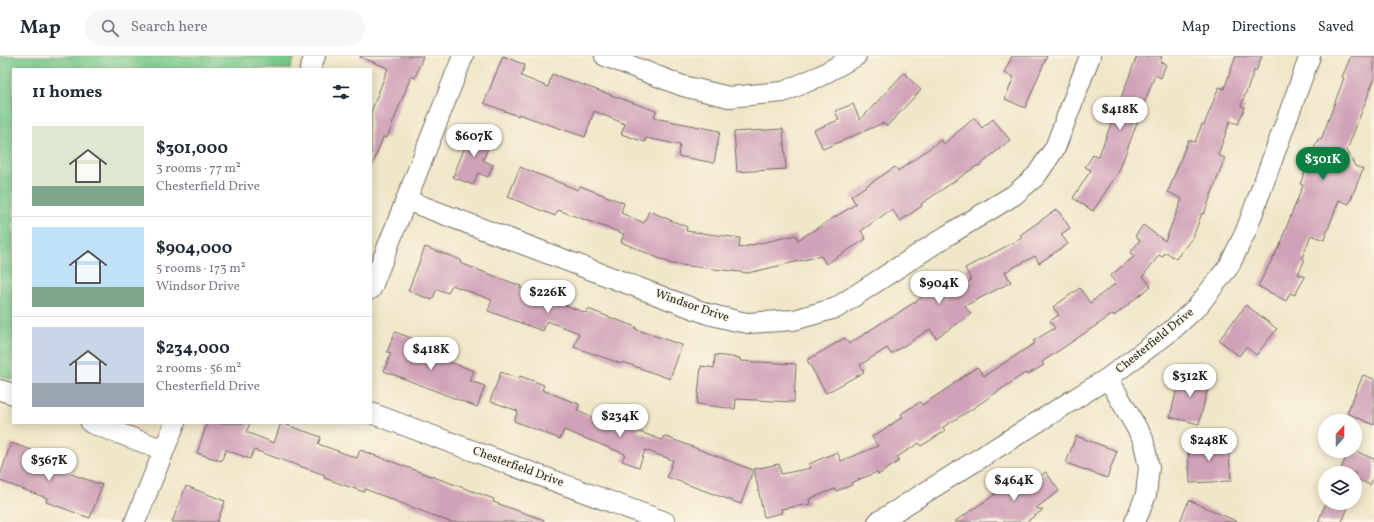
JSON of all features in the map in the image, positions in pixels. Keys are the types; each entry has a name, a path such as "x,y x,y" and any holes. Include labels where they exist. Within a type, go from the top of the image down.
{"street":[{"path":"310,68 315,56"},
{"path":"372,286 463,56"},
{"path":"605,56 683,86 729,97 784,92 820,76 856,56"},
{"name":"Windsor Drive","path":"406,200 708,314 748,322 794,320 836,308 1014,194 1036,176 1055,148 1090,56"},
{"name":"Chesterfield Drive","path":"878,522 1108,378 1176,326 1198,306 1229,266 1246,230 1310,56"},
{"path":"1108,378 1143,439 1149,467 1146,495 1135,522"},
{"path":"0,390 12,394"},
{"name":"Chesterfield Drive","path":"372,413 665,522"},
{"path":"94,424 164,450"},
{"path":"135,522 175,424"}],"green space":[{"path":"0,56 295,56 290,68 12,68 12,380 0,376"}],"building":[{"path":"423,56 415,78 411,76 387,138 383,137 372,166 372,109 388,68 360,57"},
{"path":"503,56 525,65 521,76 548,87 552,74 656,111 654,118 720,131 714,163 678,156 680,145 646,138 645,142 621,134 625,124 594,111 585,137 518,114 518,116 484,103"},
{"path":"1012,56 1047,56 1025,108 1005,99 1014,77 1004,73"},
{"path":"1137,56 1162,56 1160,62 1166,64 1161,78 1155,75 1119,171 1093,211 1073,198 1091,170 1085,167 1093,155 1098,158"},
{"path":"1236,56 1262,56 1256,71 1254,71 1241,106 1245,107 1238,124 1230,121 1218,155 1225,158 1204,214 1202,213 1193,237 1176,259 1166,252 1162,257 1159,255 1143,276 1151,286 1114,316 1113,314 1042,362 1044,365 1027,375 1025,373 943,427 945,431 921,446 919,443 897,457 899,461 878,475 877,472 851,483 852,485 836,491 835,489 809,499 810,504 781,509 782,513 764,517 754,469 779,464 781,474 811,468 809,464 837,452 841,461 878,446 872,437 903,417 901,414 920,402 922,405 977,367 984,376 1035,343 1033,341 1055,328 1050,321 1059,315 1053,307 1080,288 1090,303 1116,283 1110,276 1135,256 1130,253 1140,240 1135,236 1143,225 1165,241 1182,199 1168,192 1188,140 1195,142 1202,124 1204,125 1219,87 1224,89"},
{"path":"1351,56 1374,56 1374,80 1347,150 1355,166 1363,169 1349,204 1339,200 1324,240 1311,235 1302,258 1305,260 1298,274 1305,277 1295,295 1290,293 1286,301 1258,286 1284,237 1283,236 1303,185 1300,184 1318,139 1321,140 1344,78 1342,77"},
{"path":"904,73 921,90 887,126 883,123 823,149 814,130 839,120 835,111 853,104 860,120"},
{"path":"974,118 982,128 993,119 1010,140 979,166 978,165 921,204 922,206 900,221 892,209 861,231 866,239 826,264 821,256 748,273 672,264 621,242 624,234 558,210 555,216 508,197 520,167 578,190 580,186 624,203 621,213 644,223 649,211 687,227 686,231 740,238 739,248 796,235 798,240 856,204 851,196 895,167 898,171 941,140 944,144"},
{"path":"473,127 493,136 483,160 493,165 488,177 478,173 473,185 453,177"},
{"path":"783,129 786,169 737,172 734,132"},
{"path":"1057,209 1070,228 1061,234 1068,244 1039,263 1035,256 1005,272 1011,282 965,306 971,314 936,338 930,329 891,354 887,348 860,365 864,372 826,393 807,360 845,338 849,344 936,288 944,299 971,280 965,268 1022,238 1020,235"},
{"path":"425,247 461,260 460,263 521,286 520,288 586,313 588,309 636,327 635,329 682,345 670,379 623,362 622,364 574,347 579,333 547,321 543,331 488,311 492,300 452,285 448,293 437,289 432,300 408,291"},
{"path":"1246,305 1277,329 1256,355 1246,347 1239,356 1219,340"},
{"path":"395,332 422,342 418,350 474,371 470,381 485,386 477,407 384,371 391,353 387,352"},
{"path":"715,355 740,358 740,361 796,364 794,402 736,399 735,409 697,404 701,366 714,368"},
{"path":"501,372 519,379 520,376 544,385 542,390 579,404 577,411 596,419 596,421 623,431 626,421 639,426 637,431 662,440 664,436 753,470 741,504 667,477 673,460 645,450 639,467 622,461 625,454 564,430 560,439 514,421 518,411 490,401"},
{"path":"1181,372 1210,379 1199,424 1170,417"},
{"path":"1363,375 1374,379 1374,425 1362,420 1362,414 1347,413"},
{"path":"207,424 250,424 246,432 274,443 281,424 284,424 321,437 318,444 357,458 360,450 494,499 493,502 544,520 543,522 450,522 365,489 364,492 324,478 325,475 254,450 250,459 226,450 221,461 197,453"},
{"path":"1076,436 1117,451 1107,478 1066,463"},
{"path":"1228,441 1231,481 1190,483 1188,444"},
{"path":"11,443 38,452 35,461 102,485 90,518 46,502 47,498 0,481 0,476"},
{"path":"1362,454 1374,459 1374,476 1370,485 1362,481 1362,466 1342,466 1346,458 1362,458"},
{"path":"1046,472 1059,491 1036,508 1043,510 1026,522 954,522 1024,475 1030,483"},
{"path":"186,486 225,501 217,522 172,522"},
{"path":"1189,500 1238,522 1180,522"},
{"path":"1323,510 1347,510 1342,522 1318,522"}]}
